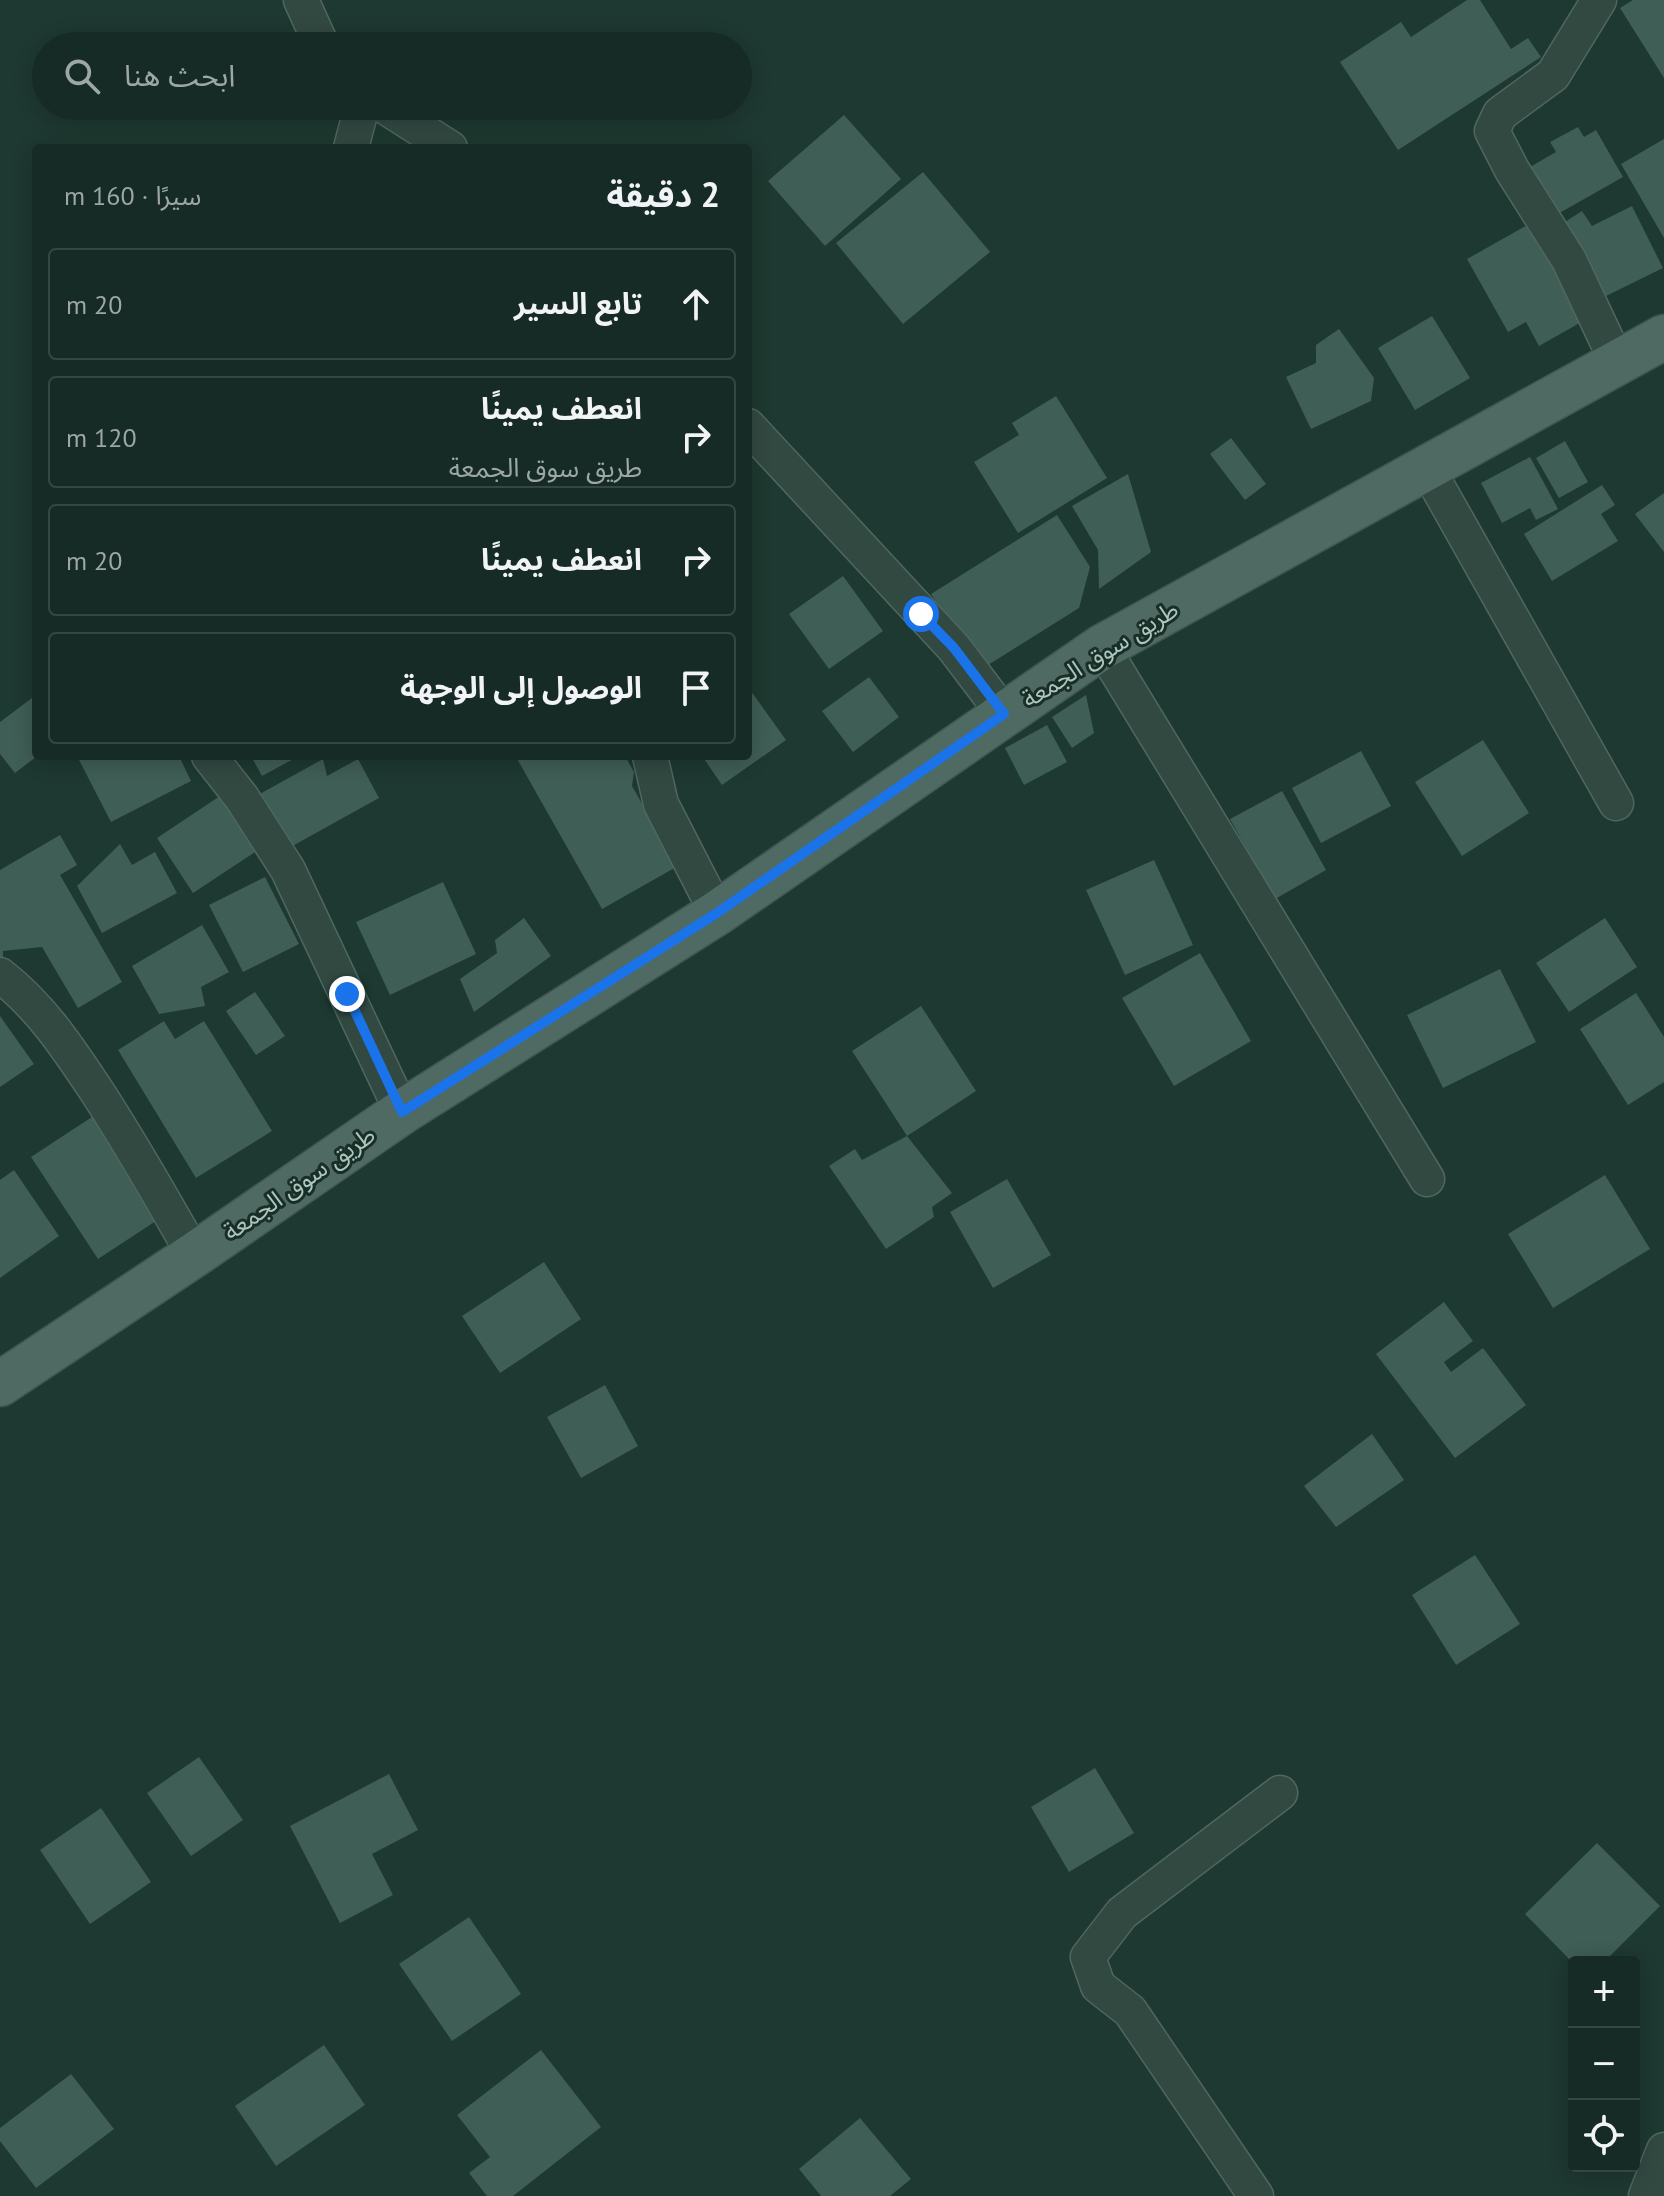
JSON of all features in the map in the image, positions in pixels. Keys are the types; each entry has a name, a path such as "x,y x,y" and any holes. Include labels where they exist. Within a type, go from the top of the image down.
{"main road":[{"name":"طريق سوق الجمعة","path":"0,1384 402,1112 717,913 1102,647 1664,337"}],"street":[{"path":"301,0 316,32"},
{"path":"1599,0 1553,75 1500,114 1492,131 1512,170 1569,260 1618,364"},
{"path":"352,144 358,120"},
{"path":"406,120 444,144"},
{"path":"752,430 954,648 1004,714"},
{"path":"1427,468 1616,803"},
{"path":"1102,647 1427,1179"},
{"path":"212,760 242,798 288,870 402,1112"},
{"path":"651,760 661,804 717,913"},
{"path":"0,975 22,993 59,1033 133,1146 194,1255"},
{"path":"1256,2196 1130,2011 1098,1986 1088,1957 1122,1913 1280,1793"},
{"path":"1646,2196 1664,2150"}],"building":[{"path":"1467,0 1480,0 1511,49 1528,38 1541,57 1398,150 1340,62 1401,22 1411,37"},
{"path":"1633,0 1664,0 1664,78 1620,8"},
{"path":"844,115 901,179 825,246 768,181"},
{"path":"1578,127 1584,137 1596,130 1623,177 1556,215 1530,167 1556,152 1550,142"},
{"path":"1664,139 1664,238 1621,164"},
{"path":"923,172 990,252 903,324 836,243"},
{"path":"1632,206 1663,268 1606,296 1565,222 1582,211 1592,226"},
{"path":"1531,223 1585,320 1539,346 1526,322 1508,332 1467,259"},
{"path":"1432,316 1470,378 1415,410 1378,348"},
{"path":"1339,329 1374,378 1371,401 1311,429 1286,377 1316,363 1316,345"},
{"path":"1056,396 1107,478 1018,533 974,462 1019,435 1012,423"},
{"path":"1231,438 1266,484 1245,500 1210,454"},
{"path":"1565,441 1588,482 1559,498 1536,458"},
{"path":"1530,457 1558,509 1536,520 1530,508 1502,523 1481,483"},
{"path":"1128,474 1151,552 1099,589 1098,550 1072,506"},
{"path":"1602,485 1615,505 1601,514 1618,541 1552,581 1524,534"},
{"path":"1664,493 1664,552 1635,514"},
{"path":"1057,515 1090,567 1079,608 980,670 931,594"},
{"path":"843,576 883,631 829,669 789,614"},
{"path":"869,677 899,717 853,752 822,711"},
{"path":"752,693 786,740 722,785 705,760 752,760"},
{"path":"1086,695 1094,733 1072,748 1052,717"},
{"path":"32,698 32,760 15,773 0,754 0,722"},
{"path":"1047,725 1067,762 1024,785 1005,748"},
{"path":"1483,740 1529,813 1462,856 1415,782"},
{"path":"1361,751 1391,806 1321,843 1292,788"},
{"path":"79,760 181,760 191,781 111,822"},
{"path":"253,760 292,760 262,776"},
{"path":"321,760 327,776 359,760 379,798 287,849 258,795"},
{"path":"518,760 627,760 634,772 632,786 678,866 602,909"},
{"path":"1282,791 1326,870 1275,899 1230,819"},
{"path":"226,792 263,847 193,893 157,838"},
{"path":"60,835 77,865 60,875 122,982 78,1008 42,947 3,951 3,961 0,958 0,870"},
{"path":"120,844 132,865 155,852 177,893 102,933 77,886"},
{"path":"1154,860 1193,945 1125,975 1086,890"},
{"path":"265,877 299,944 243,972 209,905"},
{"path":"443,882 476,954 390,995 356,922"},
{"path":"524,918 551,956 474,1012 460,979 497,953 495,940"},
{"path":"1605,918 1637,967 1569,1012 1536,963"},
{"path":"202,925 229,972 201,987 205,1006 159,1014 132,966"},
{"path":"1200,953 1251,1041 1174,1086 1122,998"},
{"path":"1500,969 1536,1042 1443,1088 1407,1015"},
{"path":"255,992 285,1036 256,1055 226,1011"},
{"path":"1636,993 1664,1037 1664,1082 1628,1105 1580,1029"},
{"path":"921,1006 976,1091 907,1136 852,1051"},
{"path":"0,1016 34,1064 0,1087"},
{"path":"164,1021 175,1039 204,1021 272,1131 196,1178 118,1050"},
{"path":"98,1113 165,1215 98,1259 31,1157"},
{"path":"907,1136 952,1193 932,1207 934,1217 886,1249 829,1166 855,1149 862,1160"},
{"path":"14,1170 59,1236 0,1278 0,1180"},
{"path":"1605,1175 1650,1249 1553,1308 1508,1234"},
{"path":"1007,1179 1051,1255 993,1288 950,1212"},
{"path":"544,1262 581,1319 500,1373 462,1316"},
{"path":"1444,1302 1473,1341 1444,1362 1451,1372 1483,1348 1526,1405 1455,1458 1376,1354"},
{"path":"605,1385 638,1446 581,1478 547,1417"},
{"path":"1372,1434 1404,1480 1336,1527 1304,1486"},
{"path":"1475,1555 1520,1624 1456,1665 1412,1595"},
{"path":"199,1757 243,1820 191,1856 147,1793"},
{"path":"1095,1768 1134,1833 1069,1872 1031,1807"},
{"path":"389,1774 418,1830 372,1854 393,1895 340,1923 290,1826"},
{"path":"101,1808 151,1882 90,1924 40,1850"},
{"path":"1597,1843 1660,1906 1610,1956 1568,1958 1525,1914"},
{"path":"469,1917 521,1994 452,2041 399,1964"},
{"path":"324,2045 365,2105 276,2166 235,2106"},
{"path":"541,2050 601,2127 513,2196 487,2196 469,2173 490,2157 457,2115"},
{"path":"71,2074 114,2129 36,2188 0,2141 0,2128"},
{"path":"860,2118 911,2179 890,2196 821,2196 799,2169"}],"route":[{"path":"347,994 402,1112 717,913 1004,714 954,648 921,614"}]}
